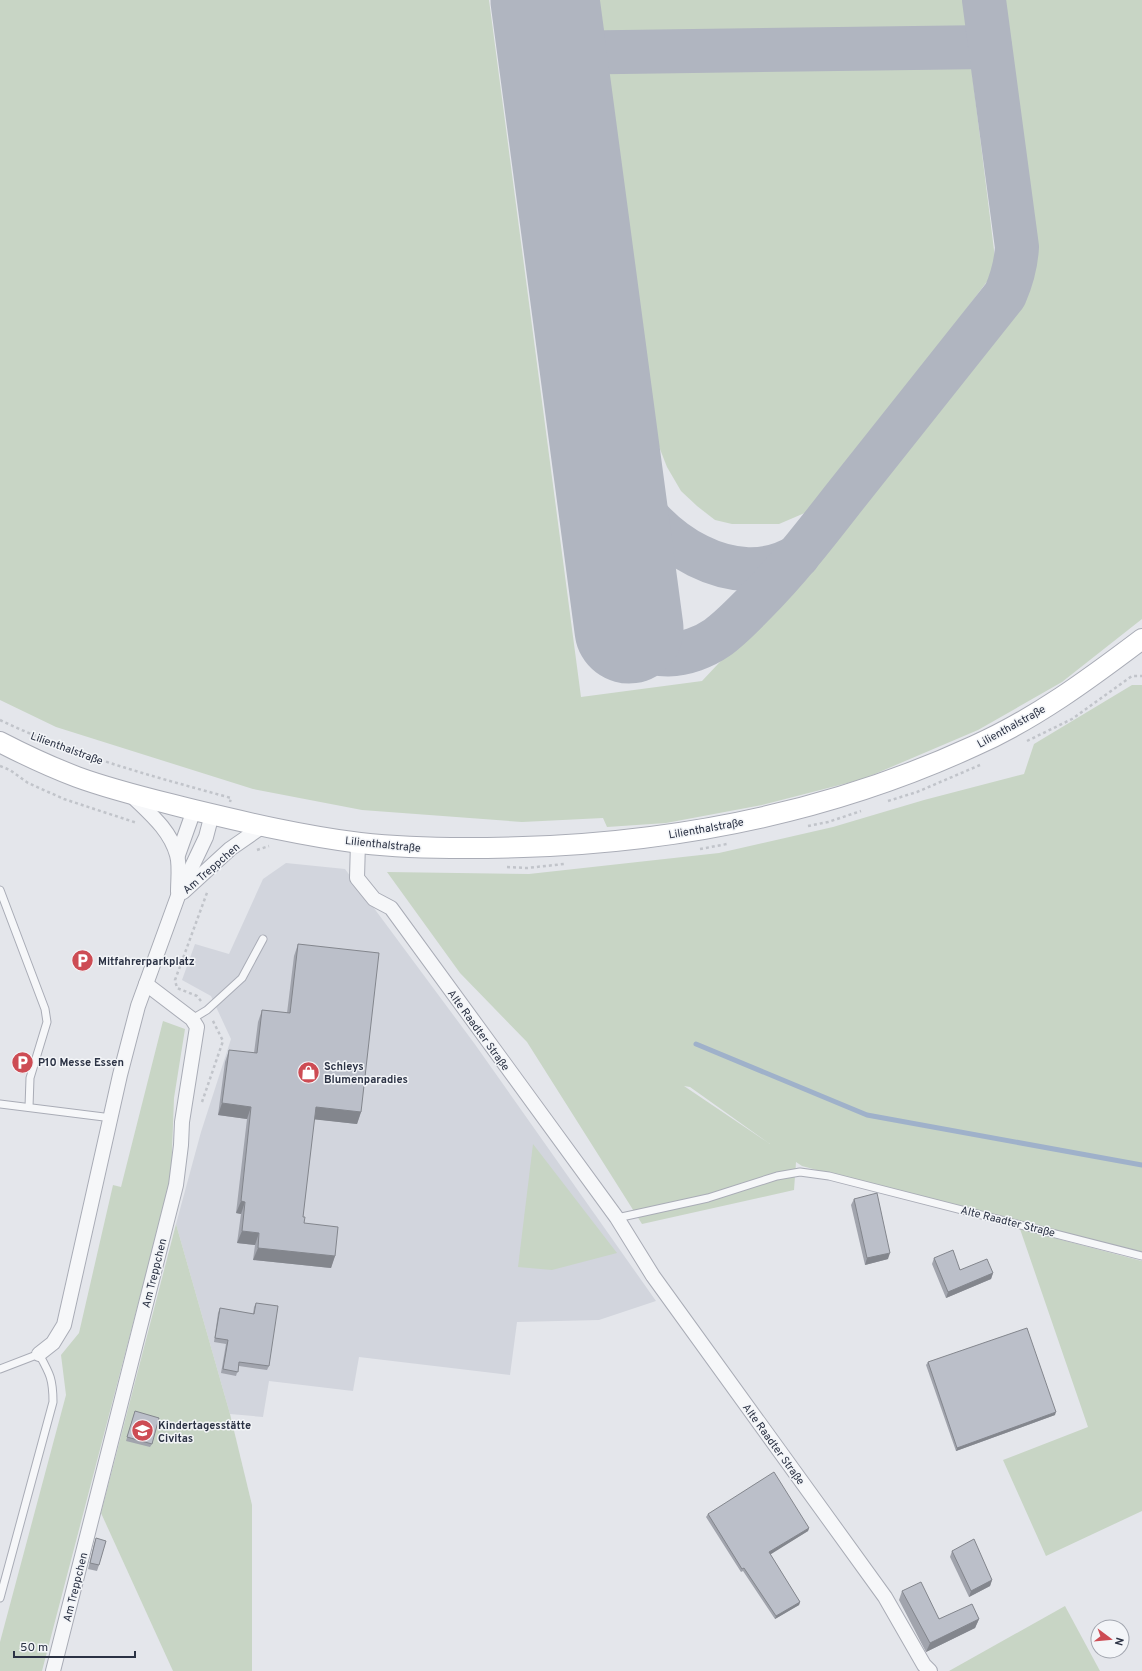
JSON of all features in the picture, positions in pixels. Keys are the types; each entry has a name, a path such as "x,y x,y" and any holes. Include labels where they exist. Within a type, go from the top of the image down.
{"main road":[{"name":"Lilienthalstraße","path":"0,742 79,778 129,793 263,826 358,842 422,848 566,846 656,836 773,816 868,789 916,772 977,745 1032,716 1111,663 1142,639"}],"street":[{"name":"Am Treppchen","path":"129,793 166,832 178,855 178,896"},
{"name":"Am Treppchen","path":"178,855 212,814"},
{"name":"Am Treppchen","path":"39,1354 53,1343 64,1325 134,1021 178,896 206,837 212,814"},
{"name":"Am Treppchen","path":"178,896 230,849 263,826"},
{"name":"Alte Raadter Straße","path":"358,842 357,878 374,899 391,908 617,1218 653,1276 885,1597 924,1665 930,1671"},
{"path":"146,984 192,1019"},
{"name":"Am Treppchen","path":"53,1671 176,1185 182,1122 197,1027 192,1019"}],"lane":[{"path":"0,890 44,1009 47,1022 30,1078 29,1106"},
{"path":"192,1019 207,1010 242,978 263,939"},
{"path":"0,1104 29,1106 112,1118"},
{"name":"Alte Raadter Straße","path":"617,1218 708,1198 777,1176 800,1172 829,1176 1142,1256"},
{"path":"0,1369 39,1354 51,1374 53,1387 53,1402 0,1598"}],"path":[{"name":"Lilienthalstraße","path":"0,720 30,734 119,767 231,798 212,814"},
{"path":"0,766 10,770 28,783 64,799 142,826"},
{"path":"201,1103 223,1041 198,996 177,988 175,980 209,889"}],"shaded area":[{"path":"286,863 345,869 474,1043 656,1301 599,1320 517,1322 510,1375 359,1357 353,1391 269,1381 263,1417 230,1414 176,1224 201,1132 231,1039 211,996 182,980 195,944 229,954 263,879"}],"green space":[{"path":"0,0 489,0 581,697 702,681 844,530 1020,302 1035,261 1002,0 1142,0 1142,619 1062,682 978,730 863,779 762,805 666,823 607,827 603,818 522,822 362,810 253,789 56,727 0,700"},
{"path":"599,0 963,0 995,258 989,279 829,491 807,512 779,524 732,524 715,520 681,491 667,467 656,439"},
{"path":"1132,685 1142,685 1142,1259 802,1166 796,1162 794,1190 642,1224 527,1042 460,973 387,872 529,874 719,853 833,827 924,800 1024,774 1034,744","holes":["684,1086 690,1087 770,1144"]},
{"path":"163,1021 185,1029 174,1098 171,1178 42,1671 0,1671 0,1642 66,1395 61,1355 79,1333 113,1185 121,1187"},
{"path":"533,1144 617,1253 552,1270 518,1267"},
{"path":"176,1224 230,1414 252,1505 252,1671 173,1671 101,1513"},
{"path":"1020,1229 1142,1261 1142,1511 1046,1556 1003,1460 1088,1427"},
{"path":"1065,1606 1090,1652 1090,1659 1094,1659 1100,1671 949,1671"}],"building":[{"name":"Schleys Blumenparadies","path":"298,944 379,953 361,1112 316,1107 303,1217 305,1217 304,1223 338,1227 335,1256 258,1248 259,1233 242,1231 245,1202 241,1201 251,1107 222,1103 229,1050 257,1053 262,1010 290,1013"},
{"path":"877,1193 890,1253 867,1258 854,1199"},
{"path":"953,1250 960,1270 987,1259 993,1273 948,1292 934,1258"},
{"path":"256,1303 278,1306 269,1366 239,1362 238,1372 223,1369 228,1340 215,1338 220,1308 254,1314"},
{"path":"1027,1328 1056,1412 957,1448 928,1362"},
{"name":"Kindertagesstätte Civitas","path":"135,1411 159,1418 152,1444 127,1437"},
{"path":"774,1472 809,1528 769,1552 800,1602 776,1616 744,1568 742,1569 708,1514"},
{"path":"96,1538 106,1541 99,1565 90,1563"},
{"path":"974,1539 992,1580 971,1591 952,1551"},
{"path":"921,1582 939,1619 972,1604 979,1619 930,1643 902,1591"}],"waterway":[{"path":"696,1044 867,1115 1142,1165"}],"taxiway":[{"path":"629,629 636,641 645,649 656,653 668,654 694,650 717,638 732,626 767,591 800,552 1005,295 1010,283 1016,259 1017,247 984,0"},
{"path":"551,53 990,47"},
{"path":"597,386 614,459 624,482 637,504 654,524 675,542 698,556 722,565 748,569 773,566 798,556"}],"runway":[{"path":"545,0 629,629"}],"place":[{"name":"Mitfahrerparkplatz","path":"83,961"},
{"name":"P10 Messe Essen","path":"23,1062"},
{"name":"Schleys Blumenparadies","path":"308,1072"},
{"name":"Kindertagesstätte Civitas","path":"142,1431"}]}
